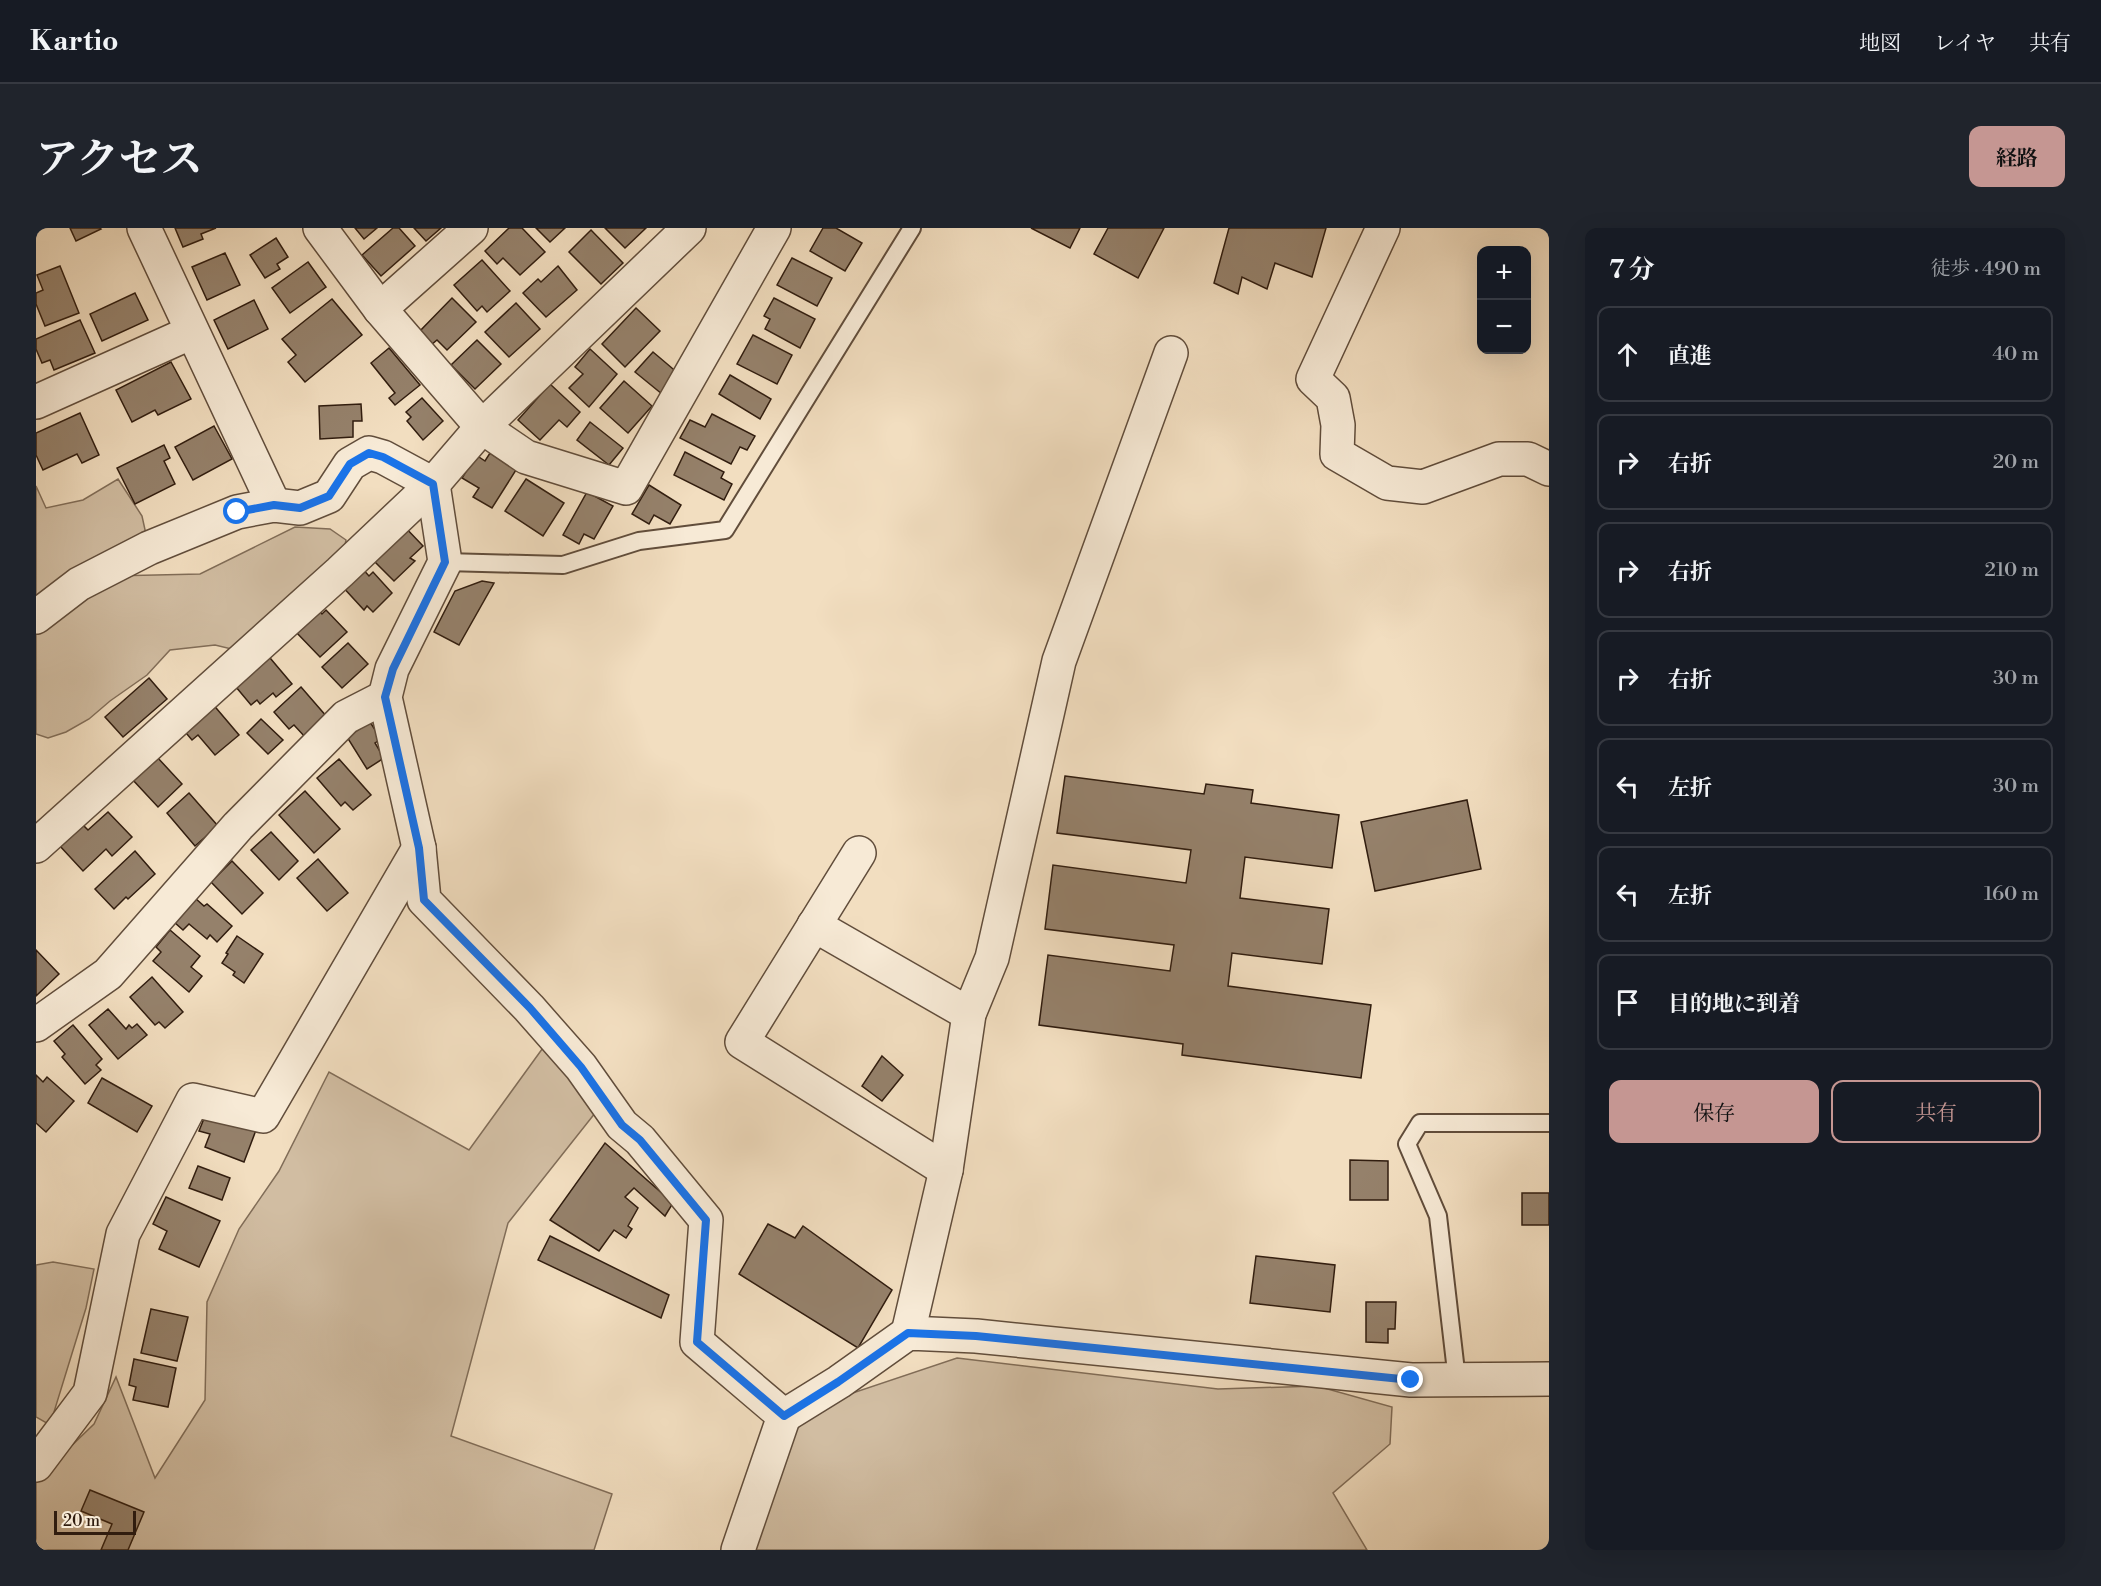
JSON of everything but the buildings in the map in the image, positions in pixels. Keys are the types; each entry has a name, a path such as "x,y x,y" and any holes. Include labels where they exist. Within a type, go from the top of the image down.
{"street":[{"path":"144,228 274,505"},
{"path":"320,228 380,309 482,427 526,457 626,488 774,228"},
{"path":"380,309 471,228"},
{"path":"36,846 340,572 433,484 482,427 689,228"},
{"path":"1383,228 1313,379 1333,398 1338,425 1337,454 1387,483 1423,487 1499,459 1528,459 1549,469"},
{"path":"36,402 192,332"},
{"path":"908,1333 946,1170 969,1014 992,958 1059,661 1171,353"},
{"path":"36,617 79,584 132,555 237,512 274,505 300,508 329,496 350,464 369,453 383,457 433,484"},
{"path":"433,484 445,562 393,669 385,697 419,848 424,900 530,1008 581,1067 622,1125 640,1140 706,1220 697,1342 784,1416"},
{"path":"36,1025 108,974 238,826 346,717 385,697"},
{"path":"36,1465 90,1393 123,1234 193,1100 263,1116 419,848"},
{"path":"859,853 742,1042 946,1170"},
{"path":"814,925 969,1014"},
{"path":"738,1550 784,1416 848,1376 908,1333 976,1336 1411,1380 1549,1379"}],"lane":[{"path":"445,562 563,565 639,540 725,530 912,228"},
{"path":"1457,1380 1438,1216 1407,1144 1420,1123 1549,1123"}],"shaded area":[{"path":"118,479 142,516 149,548 112,576 200,574 295,527 330,529 346,540 340,572 248,653 215,645 170,650 147,675 89,719 66,732 48,738 36,734 36,634 49,617 36,625 36,486 46,508 83,500"},
{"path":"553,1034 607,1098 508,1223 451,1436 612,1494 594,1550 36,1550 36,1480 94,1424 116,1377 155,1478 205,1400 207,1302 239,1229 279,1171 329,1072 469,1150"},
{"path":"53,1262 94,1269 86,1308 50,1425 36,1417 36,1265"},
{"path":"957,1358 1218,1389 1317,1386 1392,1407 1390,1444 1333,1493 1367,1550 750,1550 784,1416"}],"route":[{"path":"237,512 274,505 300,508 329,496 350,464 369,453 383,457 433,484 445,562 393,669 385,697 419,848 424,900 530,1008 581,1067 622,1125 640,1140 706,1220 697,1342 784,1416 908,1333 976,1336 1411,1380"}]}
